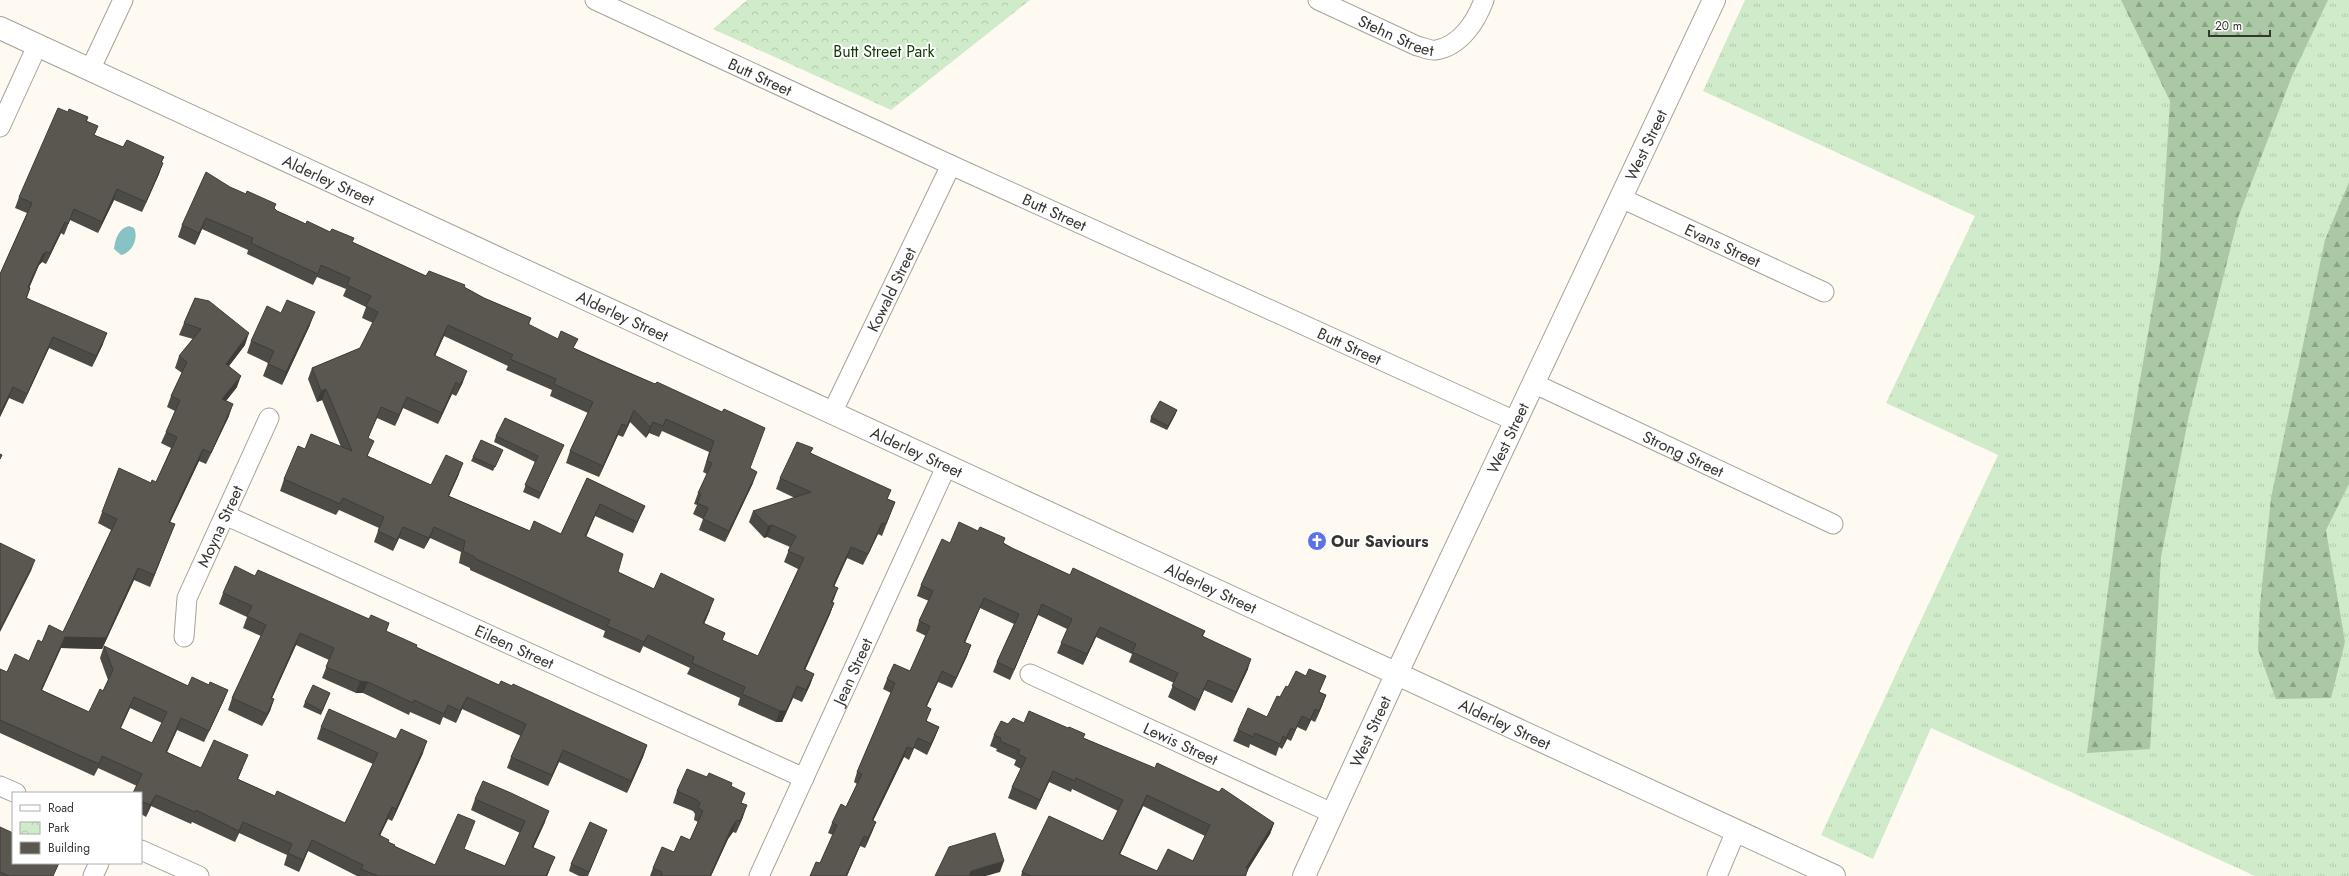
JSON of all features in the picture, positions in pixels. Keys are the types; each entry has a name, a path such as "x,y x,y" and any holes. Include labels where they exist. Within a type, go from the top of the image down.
{"street":[{"path":"90,70 123,0"},
{"name":"Butt Street","path":"595,0 951,165 1515,421"},
{"name":"Stehn Street","path":"1318,0 1417,46 1435,50 1454,43 1469,28 1479,13 1484,0"},
{"name":"West Street","path":"1304,876 1396,674 1714,0"},
{"name":"Alderley Street","path":"0,28 946,467 1834,876"},
{"path":"0,127 37,46"},
{"name":"Kowald Street","path":"832,413 951,165"},
{"name":"Evans Street","path":"1621,198 1824,292"},
{"name":"Strong Street","path":"1534,383 1833,524"},
{"name":"Moyna Street","path":"184,637 187,598 269,418"},
{"name":"Jean Street","path":"759,876 946,467"},
{"name":"Eileen Street","path":"225,515 804,778"},
{"name":"Lewis Street","path":"1030,674 1332,814"},
{"path":"0,786 14,792"},
{"path":"1717,876 1736,831"},
{"path":"142,850 199,876"},
{"path":"93,876 99,864"}],"green space":[{"name":"Butt Street Park","path":"747,0 1030,0 891,110 713,29"},
{"path":"1745,0 2349,0 2349,876 2255,876 1931,728 1873,859 1821,835 1998,455 1886,403 1975,216 1703,91"},
{"path":"2121,0 2328,0 2292,76 2238,218 2189,415 2161,557 2150,749 2087,753 2120,497 2160,263 2170,101"},
{"path":"2349,182 2349,484 2326,530 2345,642 2331,698 2276,699 2258,650 2260,605 2271,498 2325,240"}],"water":[{"path":"129,226 134,228 136,236 134,244 125,254 121,255 114,249 115,241 118,234"}],"building":[{"path":"58,108 68,112 69,109 88,117 86,121 98,126 94,135 123,147 127,140 164,157 161,162 163,163 146,202 117,189 102,222 74,209 68,224 65,222 50,253 46,252 43,254 28,287 30,288 26,298 107,333 96,356 53,337 27,394 13,387 0,414 0,274 32,203 19,197"},
{"path":"206,172 230,187 246,194 247,191 276,204 274,208 277,211 306,224 307,221 330,232 332,229 354,238 352,242 426,276 429,271 465,285 464,287 484,298 531,318 528,324 558,339 561,331 578,339 573,348 655,384 657,382 722,412 724,409 765,428 750,468 757,472 729,531 703,519 708,508 697,503 701,494 698,493 712,463 707,461 714,441 666,419 663,426 653,422 650,427 634,410 627,426 622,424 603,466 570,451 593,402 554,384 556,379 510,359 513,355 448,325 434,355 467,371 460,385 456,382 442,413 407,397 399,415 381,407 368,438 374,441 367,456 431,485 446,455 463,463 448,496 530,531 534,521 561,534 587,478 645,506 637,522 600,504 585,536 623,554 618,572 654,589 661,573 714,599 703,623 725,633 722,640 758,656 804,558 788,551 796,536 772,525 768,526 753,511 811,492 780,478 797,442 813,448 810,453 891,490 887,499 895,502 886,524 882,523 868,554 851,547 833,586 838,588 831,602 834,603 804,669 814,674 806,690 797,686 786,711 780,711 742,694 745,687 692,663 694,657 648,635 644,642 607,626 610,620 474,558 475,557 463,551 465,541 434,527 429,538 403,527 397,540 378,531 384,517 343,498 340,504 284,479 298,446 305,449 311,434 352,451 326,389 321,391 312,368 360,348 378,312 366,306 371,296 347,285 350,278 321,265 318,274 251,243 253,238 206,218 199,233 182,225"},
{"path":"195,298 209,301 249,333 226,364 241,376 222,399 233,404 211,453 203,449 169,522 175,524 154,575 138,568 106,638 65,637 41,690 89,712 100,689 103,691 113,670 104,646 188,686 192,677 209,685 210,682 228,690 209,731 181,718 166,752 201,768 214,740 248,755 237,779 275,796 277,791 345,823 378,753 321,727 329,709 396,739 401,729 427,741 396,809 392,807 379,835 389,840 388,842 395,845 394,846 435,865 458,814 475,821 464,849 505,866 525,821 475,799 483,781 549,811 532,847 555,857 546,876 378,876 361,869 363,865 312,840 303,860 288,853 292,844 243,822 239,831 196,810 195,812 156,795 150,805 142,801 142,792 133,792 142,774 102,756 99,764 0,720 0,669 7,672 15,654 29,661 38,640 42,642 49,625 63,632 117,519 102,512 119,468 151,483 152,480 156,482 177,437 166,432 180,400 171,396 187,362 179,356 201,329 184,323","holes":["134,697 167,712 152,743 120,728"]},
{"path":"287,300 315,312 286,372 268,364 274,351 251,341 267,306 281,313"},
{"path":"1160,401 1177,410 1168,426 1151,417"},
{"path":"505,418 564,445 541,493 525,485 538,456 496,436"},
{"path":"481,440 503,450 495,467 473,457"},
{"path":"959,522 978,531 980,527 1005,538 1003,543 1070,575 1073,568 1205,631 1202,636 1251,659 1236,692 1208,680 1199,700 1172,686 1178,673 1132,652 1136,644 1100,627 1087,654 1061,643 1072,619 1042,604 1014,670 997,662 1019,614 984,598 964,642 971,645 956,678 942,671 926,706 931,709 926,721 939,727 931,744 918,738 913,749 907,747 872,820 876,822 868,838 864,836 846,876 810,876 816,862 820,863 837,825 832,823 841,804 846,807 862,774 857,772 895,683 887,679 894,664 910,671 930,626 919,621 933,591 921,585 942,539 950,543"},
{"path":"0,543 35,560 0,629"},
{"path":"235,566 255,576 258,570 369,619 371,615 389,623 386,631 417,645 416,647 499,685 501,681 512,686 513,684 647,745 631,781 563,750 552,775 511,757 526,724 467,697 460,711 448,705 444,714 414,700 413,703 368,682 360,681 326,667 334,648 300,633 271,698 274,699 267,714 232,698 266,625 247,616 252,606 223,593"},
{"path":"1309,669 1326,676 1319,692 1326,695 1319,711 1315,709 1310,720 1302,716 1295,730 1291,728 1286,738 1283,736 1280,744 1255,733 1253,737 1238,730 1248,708 1267,717 1277,696 1280,697 1286,686 1288,687 1296,671 1306,676"},
{"path":"313,685 330,693 322,711 305,702"},
{"path":"1029,711 1085,734 1083,738 1155,768 1157,763 1219,792 1222,788 1274,823 1246,868 1248,869 1245,876 1031,876 1022,872 1049,816 1103,841 1123,800 1076,778 1075,781 1053,771 1040,800 1012,787 1026,758 1018,754 1020,750 1000,741 1001,738 994,735 1001,721 1008,724 1013,718 1024,723","holes":["1147,795 1210,825 1193,861 1168,849 1157,871 1119,854"]},
{"path":"687,769 707,777 709,773 732,783 731,786 745,793 741,803 747,805 740,821 737,820 732,827 710,876 661,876 662,872 653,868 662,847 674,852 681,836 690,840 703,811 698,808 700,803 697,800 677,791"},
{"path":"590,822 607,830 589,872 571,864"},
{"path":"0,827 12,833 12,864 59,864 53,876 9,876 0,872"},
{"path":"995,833 1004,861 971,871 969,876 935,876 949,847"}],"place":[{"name":"Our Saviours","path":"1317,541"}]}
